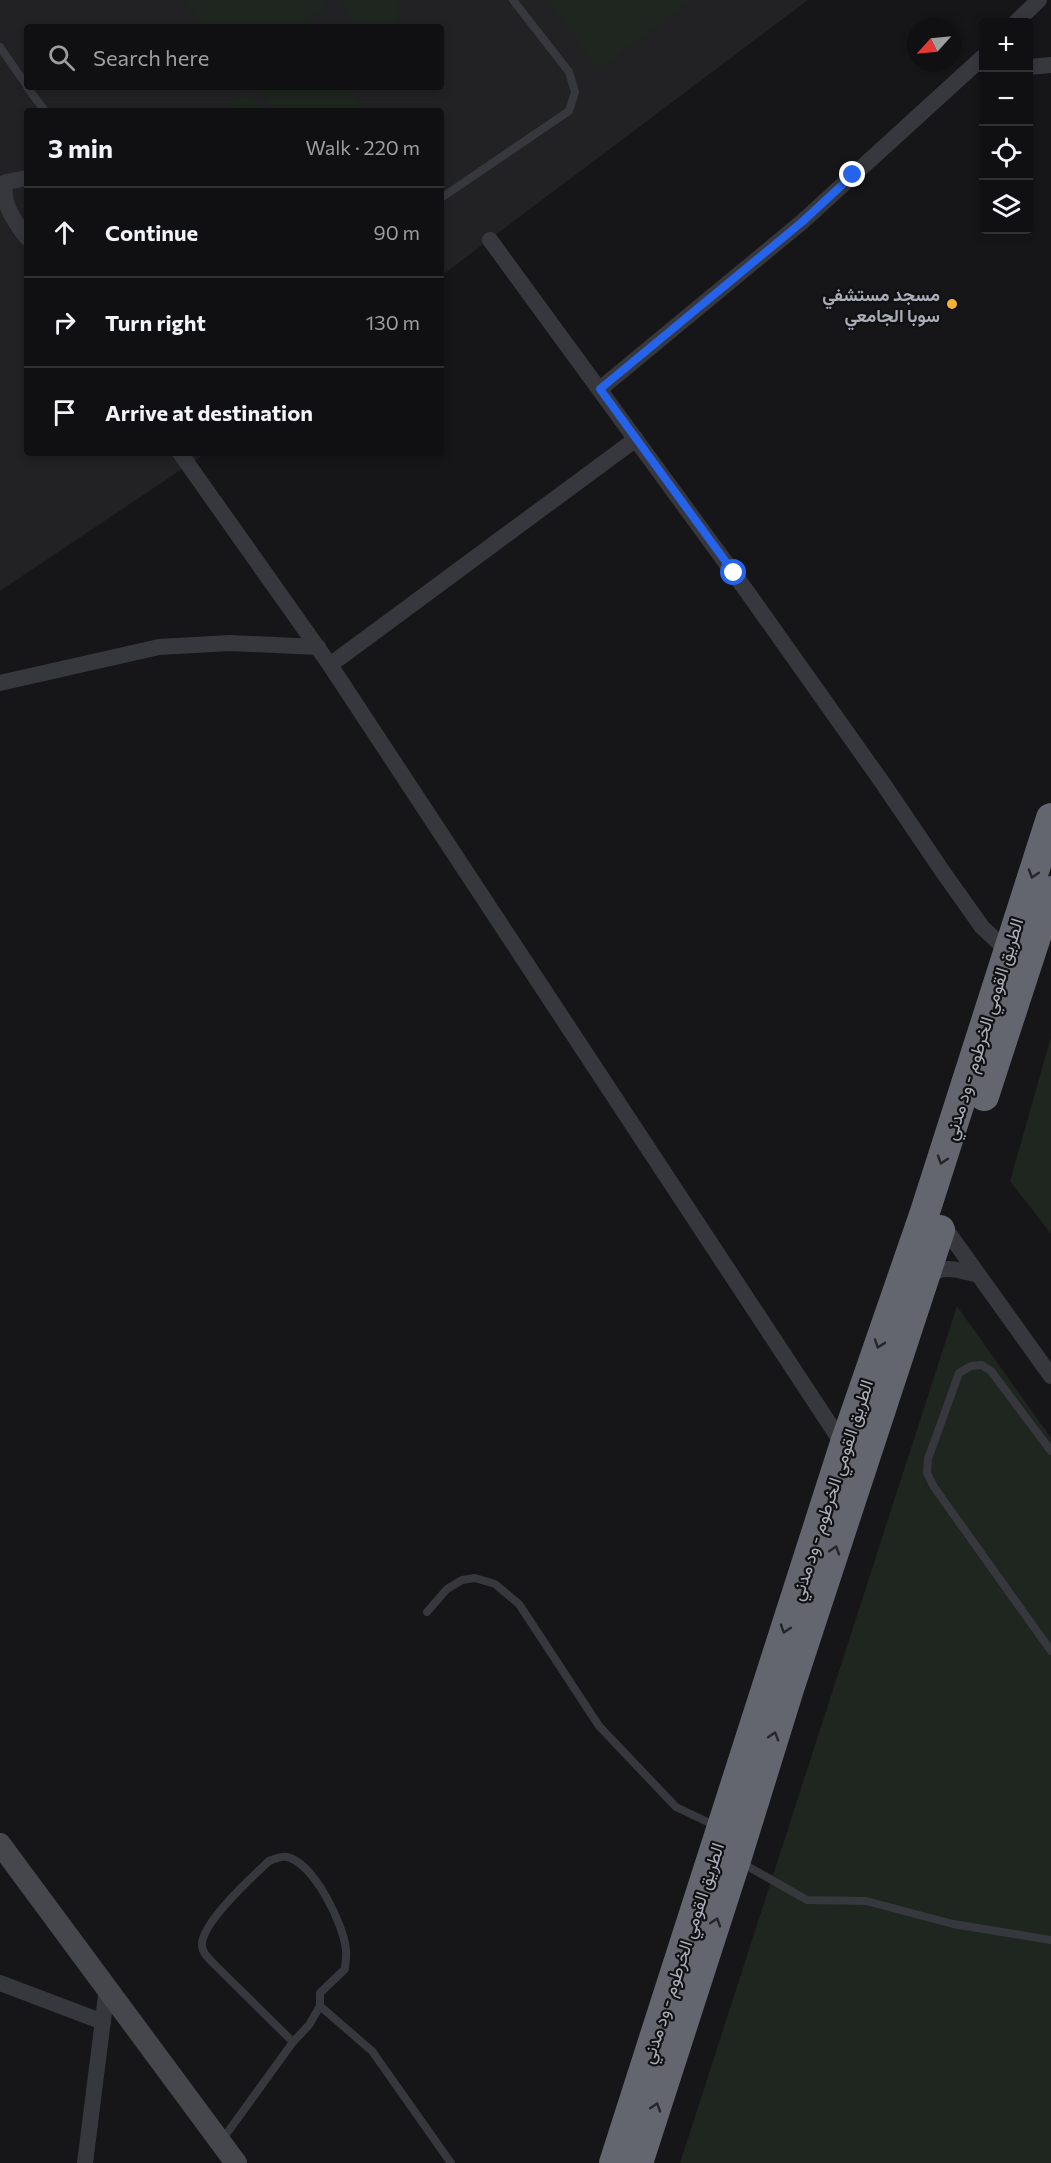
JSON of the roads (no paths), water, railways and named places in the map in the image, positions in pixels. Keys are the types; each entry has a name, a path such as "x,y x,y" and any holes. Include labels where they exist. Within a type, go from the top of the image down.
{"highway":[{"name":"الطريق القومي الخرطوم - ود مدني","path":"638,2163 789,1689 942,1224 1017,958 1051,818"},
{"name":"الطريق القومي الخرطوم - ود مدني","path":"614,2163 843,1446 931,1193 1017,958 1051,891"}],"street":[{"path":"1020,18 1039,0"},
{"path":"600,389 802,222 979,64"},
{"path":"1033,67 1051,65"},
{"path":"24,179 6,182 2,189 2,203 24,234"},
{"path":"490,240 600,389 848,735 982,927 1017,958"},
{"path":"330,665 636,439"},
{"path":"182,456 318,647 843,1446"},
{"path":"0,683 159,647 230,643 318,647"},
{"path":"942,1224 1051,1376"},
{"path":"925,1275 942,1268 952,1268 978,1275"},
{"path":"0,1844 236,2163"},
{"path":"0,1983 103,2022"},
{"path":"85,2163 107,1988"}],"lane":[{"path":"444,196 569,111 575,92 569,72 513,0"},
{"path":"0,48 24,83"},
{"path":"29,90 43,108"},
{"path":"1051,1451 991,1371 982,1365 971,1366 959,1372 928,1459 927,1473 934,1487 1051,1651"},
{"path":"427,1612 447,1589 462,1580 475,1578 495,1584 519,1605 599,1726 676,1807 722,1829"},
{"path":"220,2143 293,2042 309,2025 320,2006 320,1993 345,1969 346,1951 341,1927 313,1878 295,1861 287,1857 278,1857 269,1861 223,1907 203,1939 202,1946 204,1953 215,1965 293,2042"},
{"path":"736,1860 807,1900 866,1901 953,1924 1051,1940"},
{"path":"320,2006 372,2051 451,2163"}],"place":[{"name":"مسجد مستشفي سوبا الجامعي","path":"952,304"}]}
